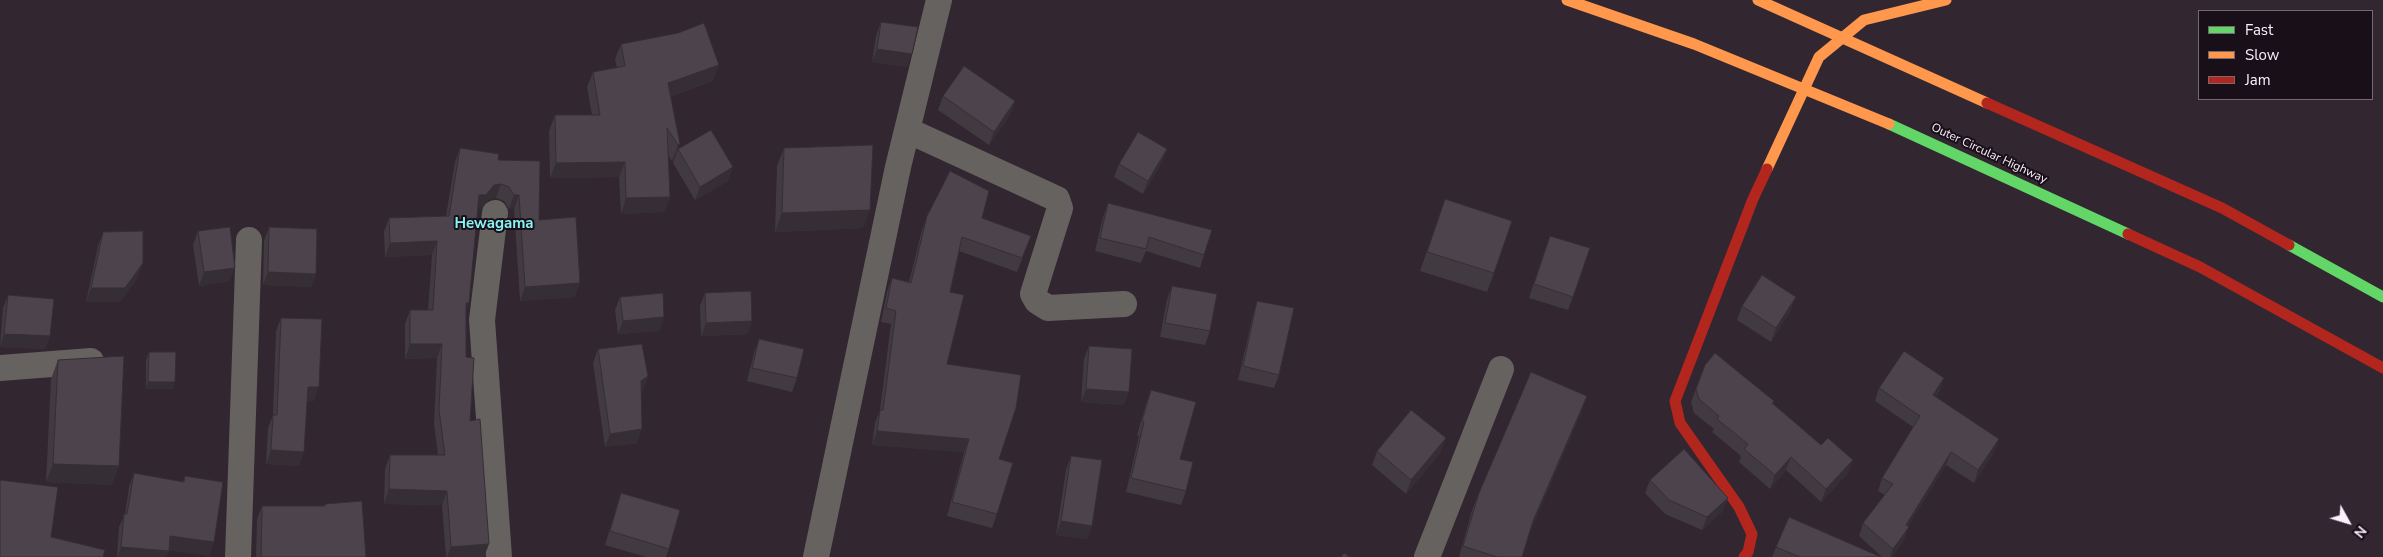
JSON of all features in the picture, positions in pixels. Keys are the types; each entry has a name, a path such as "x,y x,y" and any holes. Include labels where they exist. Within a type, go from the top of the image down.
{"main road":[{"name":"Outer Circular Highway","path":"1567,0 1694,44 1923,138 2200,267 2383,368"},
{"path":"1758,0 2222,208 2383,297"},
{"path":"1744,557 1748,552 1752,534 1739,507 1680,423 1675,401 1753,199 1819,57 1864,20 1946,0"}],"street":[{"path":"816,557 907,130 939,0"},
{"path":"907,130 1057,199 1060,208 1033,294 1037,301 1048,308 1124,304"},
{"path":"495,213 482,320 499,557"},
{"path":"238,557 249,240"},
{"path":"0,368 116,359"},
{"path":"1427,557 1501,369"}],"building":[{"path":"881,22 918,27 912,54 877,49"},
{"path":"704,23 719,65 668,83 680,144 678,145 667,128 670,197 626,198 625,162 556,163 555,115 600,115 593,72 625,66 621,44 678,33"},
{"path":"964,66 1015,101 994,132 943,96"},
{"path":"711,130 733,167 700,187 678,149"},
{"path":"1138,132 1167,149 1148,181 1119,164"},
{"path":"873,145 870,210 782,213 784,148"},
{"path":"460,148 499,154 498,160 540,161 539,220 576,217 580,283 525,287 519,195 514,195 509,187 501,184 494,185 486,195 479,195 469,303 466,303 466,357 474,358 470,421 480,419 489,544 451,547 447,491 389,489 390,455 445,455 439,410 442,344 410,344 410,310 433,310 437,241 390,243 389,218 449,216"},
{"path":"950,171 989,191 982,218 1031,236 1022,258 962,237 950,292 964,295 947,364 1021,375 1016,408 999,459 1013,463 997,514 952,502 969,439 877,431 880,410 883,410 896,311 886,308 892,278 911,283 927,216"},
{"path":"1445,199 1512,221 1494,273 1427,252"},
{"path":"1108,203 1212,230 1204,255 1149,237 1146,249 1100,238"},
{"path":"230,227 235,268 204,272 198,231"},
{"path":"269,227 317,229 316,274 268,272"},
{"path":"143,231 143,263 125,288 91,288 103,232"},
{"path":"1550,236 1590,248 1573,297 1534,284"},
{"path":"1762,275 1796,297 1776,328 1742,306"},
{"path":"1172,286 1217,294 1210,331 1165,323"},
{"path":"751,291 752,321 706,323 705,293"},
{"path":"663,293 664,317 623,321 620,297"},
{"path":"8,295 54,299 50,336 4,334"},
{"path":"1257,301 1294,308 1279,375 1243,366"},
{"path":"281,318 322,319 319,387 308,387 304,452 271,450 273,415 277,415"},
{"path":"759,339 804,349 797,378 752,368"},
{"path":"642,344 648,376 641,381 642,429 610,434 598,349"},
{"path":"1089,346 1132,349 1129,392 1086,389"},
{"path":"1904,351 1944,378 1933,395 1999,439 1978,470 1951,452 1906,525 1909,527 1893,549 1863,523 1893,484 1882,478 1920,416 1879,388"},
{"path":"149,352 176,352 175,382 148,382"},
{"path":"1715,353 1774,401 1772,403 1821,445 1828,438 1853,460 1826,489 1791,457 1775,475 1744,449 1748,444 1717,419 1719,416 1699,399 1696,389 1705,365"},
{"path":"124,356 119,466 53,464 58,360"},
{"path":"1531,372 1587,396 1533,521 1522,557 1497,557 1463,546 1479,493"},
{"path":"1151,390 1196,402 1180,459 1193,462 1186,491 1131,478 1144,422 1142,421"},
{"path":"1411,410 1446,438 1411,480 1377,451"},
{"path":"1684,449 1728,498 1707,517 1669,500 1650,480"},
{"path":"1071,456 1102,460 1092,526 1061,521"},
{"path":"134,473 184,482 185,476 223,482 214,542 170,536 169,551 121,547 124,514 127,514"},
{"path":"0,480 58,487 51,537 105,550 103,557 0,557"},
{"path":"621,493 680,510 669,549 610,531"},
{"path":"362,501 366,557 261,557 262,506 325,506 325,504"},
{"path":"1789,517 1881,557 1800,557 1776,547"},
{"path":"1344,553 1350,557 1341,557"}],"traffic: slow":[{"path":"1567,0 1694,44 1889,124"},
{"path":"1758,0 1987,103"},
{"path":"1767,169 1819,57 1864,20 1946,0"}],"traffic: jam":[{"path":"1987,103 2222,208 2289,245"},
{"path":"1744,557 1748,552 1752,534 1739,507 1680,423 1675,401 1753,199 1767,169"},
{"path":"2128,234 2200,267 2383,368"}],"traffic: fast":[{"path":"1889,124 2128,234"},
{"path":"2289,245 2383,297"}],"district":[{"name":"Hewagama","path":"494,224"}]}
